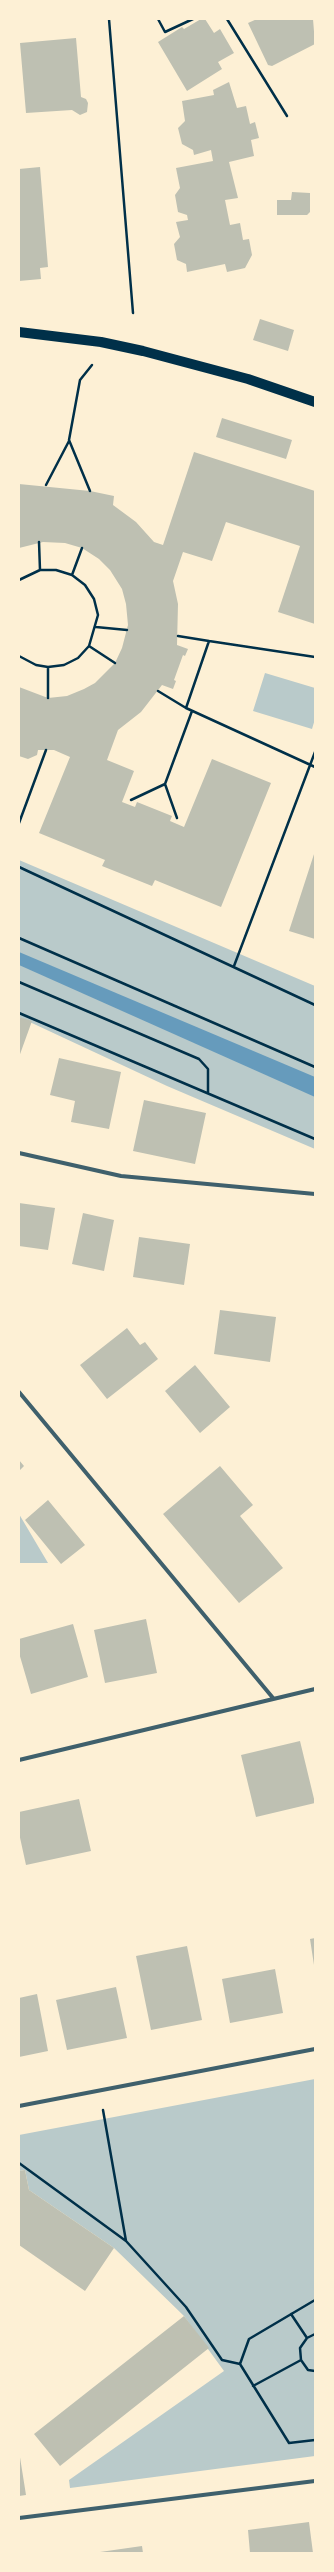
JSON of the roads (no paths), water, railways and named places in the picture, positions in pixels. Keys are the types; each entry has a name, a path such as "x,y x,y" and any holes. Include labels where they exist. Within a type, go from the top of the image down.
{"main road":[{"path":"19,332 101,342 143,351 248,379 315,402"}],"street":[{"path":"19,1153 121,1176 315,1194"},
{"path":"19,1392 273,1698"},
{"path":"19,1760 315,1689"},
{"path":"19,2106 315,2049"},
{"path":"19,2518 315,2481"}],"water":[{"path":"19,952 315,1077 315,1097 19,965"}]}
